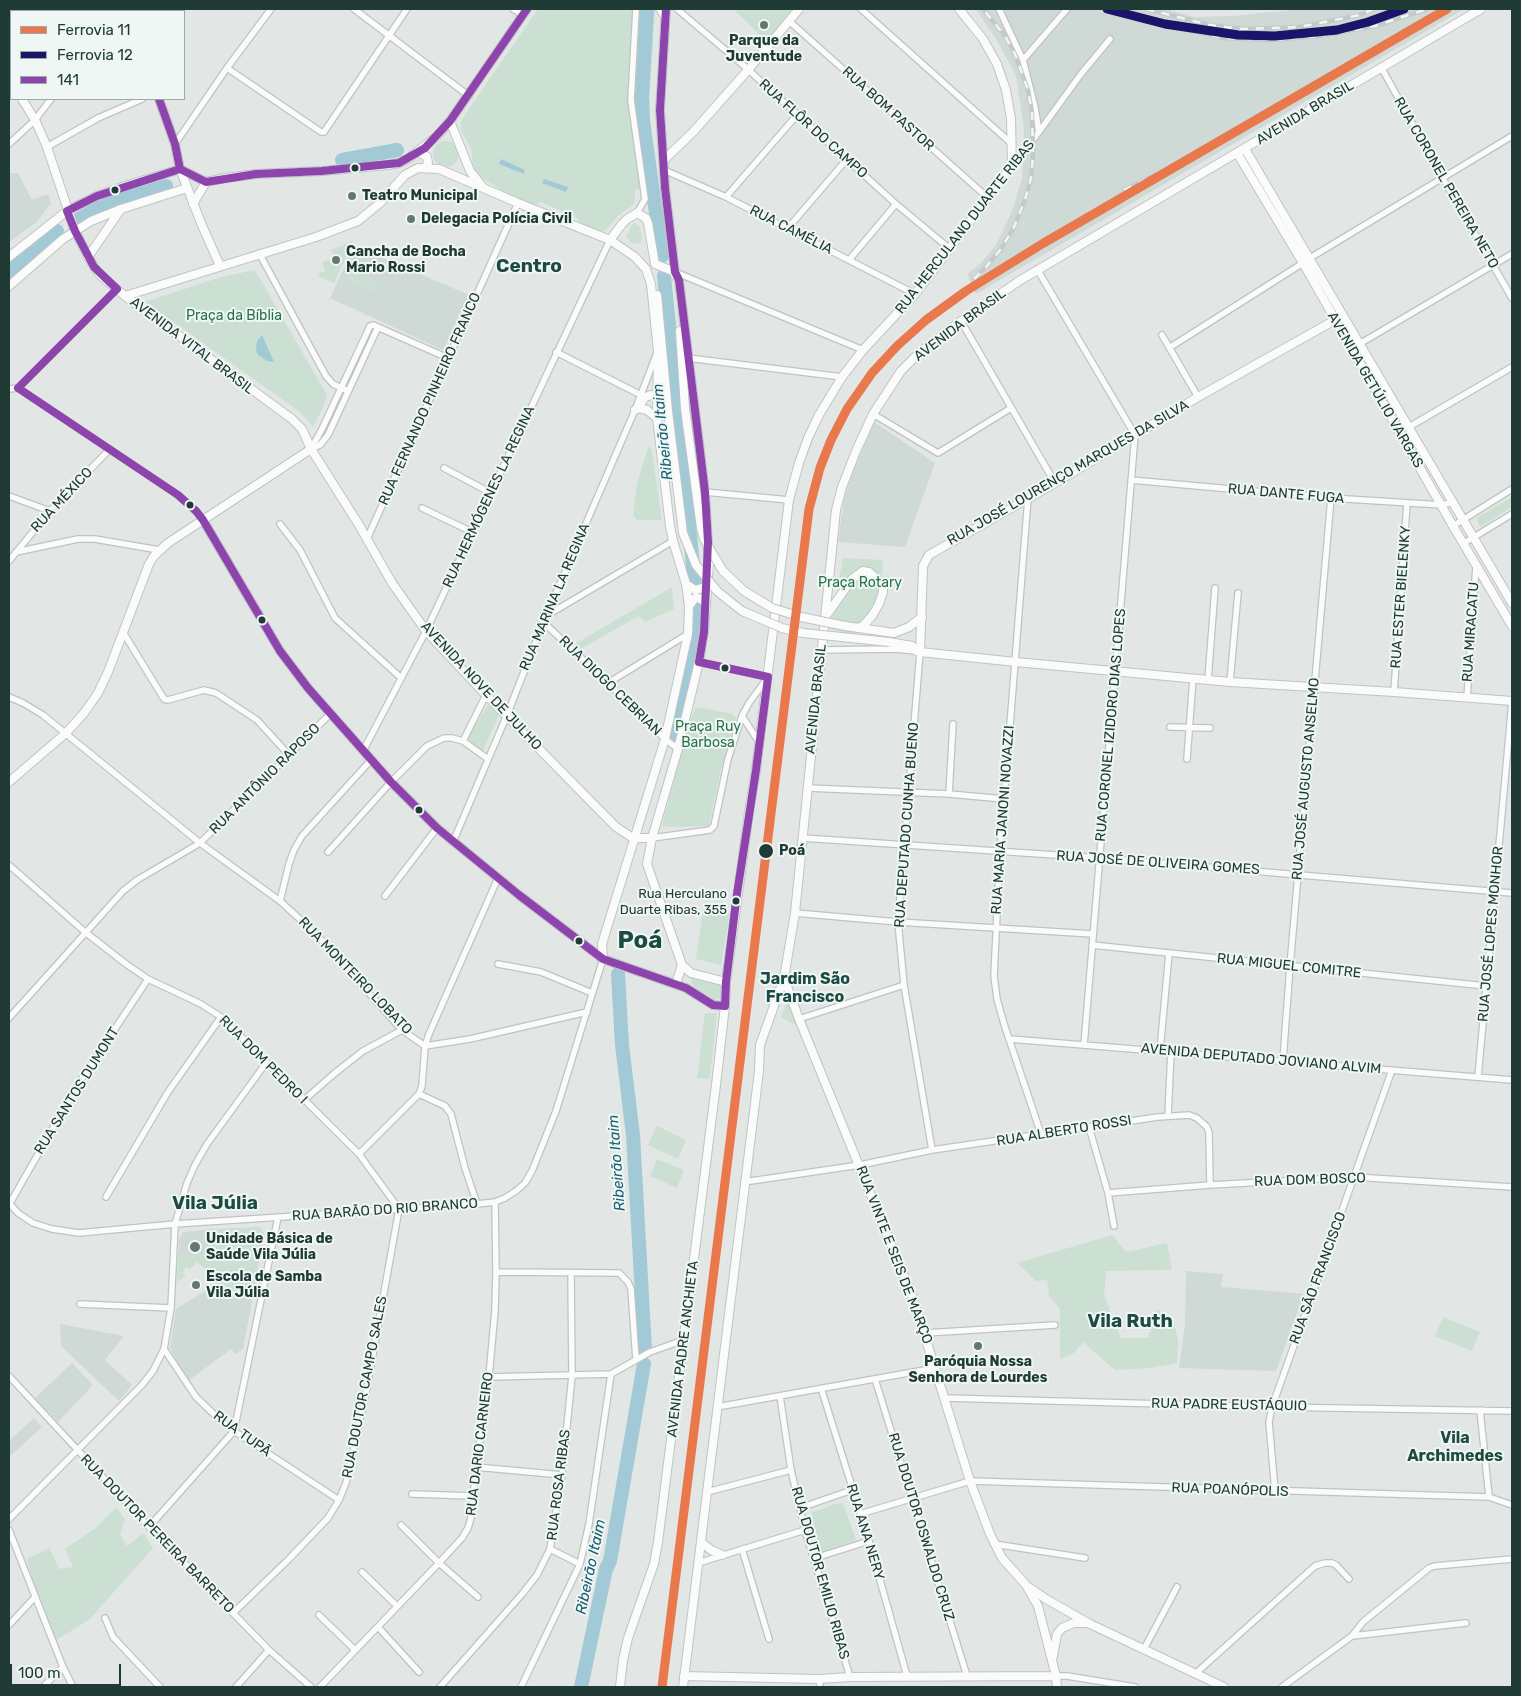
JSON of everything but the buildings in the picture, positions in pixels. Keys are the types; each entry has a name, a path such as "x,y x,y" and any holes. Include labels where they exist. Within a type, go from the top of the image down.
{"main road":[{"path":"666,9 660,110 665,188 680,322 685,409 700,528 704,539 723,571 744,591 772,608 801,618 894,633 909,627 922,617"},
{"path":"664,160 694,131 799,9"},
{"path":"959,9 983,39 996,64 1006,90 1011,119 1012,166"},
{"name":"AVENIDA BRASIL","path":"683,1687 759,1071 760,1045 784,978 796,913 836,510 842,487 856,450 873,414 901,371 919,353 961,321 1037,269 1238,154 1481,9"},
{"path":"9,257 67,211 112,190 180,170 206,182 256,174 322,171 399,163 422,150 450,121 525,12"},
{"name":"AVENIDA VITAL BRASIL","path":"23,100 35,120 47,147 75,231 88,257 101,276 125,296 292,419 302,429 311,449"},
{"path":"159,100 175,144 180,170 220,266"},
{"path":"450,121 474,177 486,189"},
{"name":"AVENIDA GETÚLIO VARGAS","path":"1245,149 1361,343 1512,603"},
{"path":"422,150 428,157 428,163 425,168"},
{"name":"AVENIDA GETÚLIO VARGAS","path":"1238,154 1512,626"},
{"name":"RUA HERCULANO DUARTE RIBAS","path":"759,742 789,500 808,438 819,415 842,377 863,350 915,294 1012,166"},
{"path":"125,296 259,253 316,237 358,222 380,203 404,175 418,168 439,169 610,240 635,257 652,275 657,290 665,398 683,533 696,565 717,591 742,611 782,628 912,646 918,652 1230,682 1394,692 1512,702"},
{"path":"193,204 206,182"},
{"path":"9,286 75,231 91,221 121,209 187,188"},
{"path":"88,257 121,209"},
{"path":"610,240 622,224 637,213 646,218 655,264 675,272 679,280 706,492 707,587 704,632 699,662 678,749 652,838 647,864 682,964 691,973 726,982"},
{"path":"603,959 602,944 664,739 688,634 689,606 686,584 673,541 657,418 658,351 651,284 646,269"},
{"path":"1335,320 1339,319 1343,322 1356,340 1361,343"},
{"name":"RUA JOSÉ LOURENÇO MARQUES DA SILVA","path":"922,617 923,566 925,560 930,555 1198,397 1335,320"},
{"path":"658,361 664,368"},
{"path":"636,409 645,397 656,395 665,398"},
{"path":"636,409 646,410 657,418"},
{"path":"9,782 66,733 84,713 98,693 149,564 159,550 311,449"},
{"name":"AVENIDA NOVE DE JULHO","path":"311,449 392,583 426,631 616,827 633,838"},
{"path":"203,520 280,651 330,714 370,760 437,828 603,959 676,984 695,992 713,1005 725,1006"},
{"path":"825,618 852,579 863,572 869,572 880,582 883,592 880,604 872,616 863,626 857,628"},
{"path":"686,584 695,590 707,587"},
{"path":"689,606 695,598 699,598 706,603"},
{"name":"RUA DEPUTADO CUNHA BUENO","path":"918,652 922,617"},
{"name":"AVENIDA PADRE ANCHIETA","path":"620,1687 628,1638 655,1557 684,1340 725,1006 726,982 759,742"},
{"path":"633,838 652,838"},
{"path":"676,984 682,964"},
{"name":"RUA VINTE E SEIS DE MARÇO","path":"784,978 799,1019 901,1264 925,1333 970,1481 994,1544 1002,1558 1026,1585"},
{"path":"701,1542 722,1555"},
{"path":"1026,1585 1046,1599 1090,1624 1224,1687"},
{"path":"1026,1585 1038,1606 1056,1676 1057,1687"},
{"path":"1052,1661 1056,1634 1062,1628 1074,1623 1090,1624"},
{"path":"684,1676 819,1683 850,1677 1056,1676"}],"street":[{"path":"175,144 227,68 271,9"},
{"path":"354,9 469,96"},
{"path":"227,68 322,133 326,131 407,9"},
{"path":"513,9 525,12"},
{"path":"636,9 631,100 645,199 637,213"},
{"path":"659,9 666,21"},
{"name":"RUA FLÔR DO CAMPO","path":"677,9 748,70 896,204 950,249"},
{"path":"861,9 1012,144"},
{"path":"999,9 1023,60 1035,108 1038,132"},
{"path":"1023,60 1067,9"},
{"name":"RUA BOM PASTOR","path":"789,21 987,197"},
{"name":"RUA HERCULANO DUARTE RIBAS","path":"1012,166 1081,74 1110,39"},
{"name":"RUA CORONEL PEREIRA NETO","path":"1381,67 1512,298"},
{"path":"9,144 35,120 50,100"},
{"path":"47,147 98,118 140,100"},
{"path":"726,198 798,115"},
{"path":"1310,258 1512,136"},
{"path":"788,228 847,159"},
{"name":"RUA CAMÉLIA","path":"664,170 788,228 915,294"},
{"name":"RUA FERNANDO PINHEIRO FRANCO","path":"367,539 518,203"},
{"path":"849,260 896,204"},
{"name":"RUA HERMÓGENES LA REGINA","path":"363,751 400,677 426,631 610,240"},
{"path":"259,253 326,376 333,384 348,391"},
{"path":"1361,343 1512,254"},
{"path":"1170,348 1303,263"},
{"path":"1037,269 1135,435"},
{"path":"675,272 863,350"},
{"path":"9,390 18,388 117,289"},
{"path":"961,321 1055,483"},
{"path":"311,449 368,328 375,326 448,358"},
{"path":"311,449 320,445 328,435 375,326"},
{"path":"1162,335 1198,397"},
{"name":"RUA MARINA LA REGINA","path":"453,842 544,619 636,409 658,351"},
{"path":"556,352 641,395"},
{"path":"688,358 842,377"},
{"path":"1409,427 1512,367"},
{"path":"18,388 178,495 203,520"},
{"path":"873,414 938,453 1011,408"},
{"name":"RUA CORONEL IZIDORO DIAS LOPES","path":"1084,1045 1135,435"},
{"name":"RUA MÉXICO","path":"9,561 50,511 110,449"},
{"path":"444,468 491,493"},
{"name":"RUA DANTE FUGA","path":"1131,480 1331,498 1442,505 1454,502"},
{"path":"1453,526 1512,489"},
{"path":"706,492 789,500"},
{"path":"9,496 50,511"},
{"name":"RUA MARIA JANONI NOVAZZI","path":"1028,498 1000,852 994,976 997,999 1041,1134"},
{"name":"RUA JOSÉ AUGUSTO ANSELMO","path":"1283,1060 1331,498"},
{"name":"RUA ESTER BIELENKY","path":"1394,692 1408,503"},
{"path":"422,508 472,532"},
{"path":"1464,543 1512,514"},
{"path":"280,524 300,550 336,618 400,677"},
{"path":"16,552 78,539 95,539 159,550"},
{"path":"544,619 673,541"},
{"name":"RUA MIRACATU","path":"1467,698 1476,566"},
{"path":"1208,680 1215,588"},
{"path":"1230,682 1238,593"},
{"name":"RUA DIOGO CEBRIAN","path":"544,619 664,739 678,749"},
{"path":"123,632 164,699 168,700 204,690 210,691 251,715 289,755"},
{"path":"608,683 688,634"},
{"path":"821,650 895,649 918,652"},
{"name":"RUA DEPUTADO CUNHA BUENO","path":"918,652 898,922 904,985 932,1150"},
{"path":"652,838 712,829 728,759 742,716 748,703 768,676 699,662"},
{"path":"1187,759 1193,678"},
{"path":"463,741 486,695"},
{"name":"RUA MONTEIRO LOBATO","path":"9,697 43,715 200,843 280,901 317,935 402,1030 425,1046"},
{"name":"RUA JOSÉ LOPES MONHOR","path":"1478,1077 1512,702"},
{"name":"RUA ANTÔNIO RAPOSO","path":"9,1018 123,890 200,843 330,714"},
{"path":"742,716 759,742"},
{"path":"949,794 953,724"},
{"path":"1170,727 1210,728"},
{"path":"328,852 391,782 427,746 444,738 463,741 488,759"},
{"path":"280,901 294,850 302,836 370,760"},
{"path":"808,788 949,794 1004,799"},
{"path":"385,896 437,828"},
{"name":"RUA JOSÉ DE OLIVEIRA GOMES","path":"803,838 1100,858 1512,893"},
{"name":"RUA DOM PEDRO I","path":"9,865 85,932 126,964 148,979 201,1004 220,1017 303,1101 359,1154 399,1209"},
{"path":"359,1154 419,1094 422,1086 425,1046 437,1013 498,878"},
{"path":"796,913 898,922 1093,934"},
{"name":"RUA MIGUEL COMITRE","path":"1092,946 1486,986"},
{"path":"1160,1051 1169,953"},
{"name":"RUA BARÃO DO RIO BRANCO","path":"9,1204 33,1223 52,1229 79,1233 175,1224 478,1204 495,1202 506,1198 525,1183 532,1171 556,1111 603,959"},
{"path":"498,964 541,972 592,993"},
{"name":"RUA SANTOS DUMONT","path":"9,1204 77,1086 148,979"},
{"path":"799,1019 904,985"},
{"path":"425,1046 470,1039 587,1012"},
{"path":"106,1196 168,1092 220,1017"},
{"path":"303,1101 363,1051 402,1030"},
{"name":"AVENIDA DEPUTADO JOVIANO ALVIM","path":"1010,1039 1512,1080"},
{"path":"1168,1116 1170,1052"},
{"path":"9,1519 78,1451 142,1385 153,1371 164,1349 171,1308 175,1224 187,1183 207,1144 266,1063"},
{"name":"RUA SÃO FRANCISCO","path":"1275,1491 1269,1422 1272,1407 1392,1070"},
{"path":"419,1094 445,1106 451,1114 465,1168 478,1204"},
{"name":"RUA ALBERTO ROSSI","path":"744,1182 860,1165 932,1150 1168,1116 1189,1115 1197,1118 1207,1127 1209,1133 1210,1185"},
{"path":"1088,1127 1108,1193 1114,1226"},
{"name":"RUA DOM BOSCO","path":"1108,1193 1354,1177 1512,1187"},
{"name":"RUA DARIO CARNEIRO","path":"320,1687 465,1534 471,1518 489,1377 496,1272 495,1202"},
{"name":"RUA DOUTOR CAMPO SALES","path":"233,1613 328,1518 339,1500 346,1483 366,1393 399,1209"},
{"path":"149,1527 234,1431 278,1217"},
{"path":"496,1272 612,1272 624,1276 631,1289 636,1360"},
{"name":"RUA ROSA RIBAS","path":"440,1687 524,1593 537,1575 550,1549 562,1475 572,1376 571,1273"},
{"path":"80,1304 171,1308"},
{"path":"925,1333 1056,1325"},
{"path":"489,1377 611,1374 650,1352 684,1340"},
{"name":"RUA TUPÃ","path":"164,1349 196,1397 207,1409 234,1431 339,1500"},
{"path":"717,1407 936,1368"},
{"path":"521,1687 580,1564 589,1524 611,1374"},
{"name":"RUA DOUTOR PEREIRA BARRETO","path":"9,1376 149,1527 269,1650 311,1687"},
{"name":"RUA DOUTOR OSWALDO CRUZ","path":"875,1379 967,1676"},
{"name":"RUA ANA NERY","path":"821,1388 869,1541 907,1676"},
{"name":"RUA DOUTOR EMILIO RIBAS","path":"780,1396 791,1470 805,1530 850,1677"},
{"name":"RUA PADRE EUSTÁQUIO","path":"945,1398 1272,1407 1512,1411"},
{"path":"1480,1410 1489,1498"},
{"path":"476,1467 562,1475"},
{"path":"708,1492 791,1470"},
{"name":"RUA POANÓPOLIS","path":"860,1514 970,1481 1489,1498 1512,1505"},
{"path":"800,1508 852,1490"},
{"path":"412,1494 473,1496"},
{"path":"9,1508 14,1513"},
{"path":"401,1525 438,1563 478,1597"},
{"path":"9,1530 63,1667 73,1687"},
{"path":"698,1563 805,1530"},
{"path":"815,1558 869,1541"},
{"path":"994,1544 1085,1558"},
{"path":"550,1549 580,1564"},
{"path":"742,1549 769,1639"},
{"path":"1282,1687 1352,1636 1362,1622 1432,1566 1512,1559"},
{"path":"1195,1674 1315,1566 1332,1563 1349,1579"},
{"path":"362,1572 397,1606"},
{"path":"1144,1649 1177,1587"},
{"path":"9,1625 35,1597"},
{"path":"319,1615 356,1650"},
{"path":"105,1618 113,1637 160,1687"},
{"path":"1352,1636 1466,1623"},
{"path":"378,1627 419,1672"},
{"path":"236,1687 269,1650"},
{"path":"43,1687 63,1667"},
{"path":"1056,1676 1067,1676 1135,1687"}],"shaded area":[{"path":"976,9 1166,9 1194,17 1235,16 1299,9 1464,9 976,294 967,274 980,264 996,245 1012,211 1022,179 1024,128 1016,76 999,44"},
{"path":"9,173 18,173 32,200 48,194 51,203 37,222 9,242"},
{"path":"354,246 469,295 443,350 330,298"},
{"path":"874,422 935,463 905,547 838,542 844,500 850,479"},
{"name":"Unidade Básica de Saúde Vila Júlia","path":"212,1229 213,1239 210,1255 178,1257 179,1240 183,1232"},
{"path":"1186,1271 1223,1274 1221,1287 1304,1294 1276,1371 1179,1368 1185,1325"},
{"path":"216,1284 252,1301 243,1349 235,1354 231,1349 188,1381 170,1348 176,1309"},
{"path":"60,1324 124,1336 105,1360 132,1385 119,1401 61,1346"},
{"path":"72,1363 93,1385 58,1422 35,1398"},
{"path":"34,1418 42,1427 9,1457 9,1441"}],"green space":[{"path":"538,9 640,9 633,96 645,188 635,190 633,205 619,215 607,229 601,232 582,228 577,218 541,202 532,206 517,200 476,174 473,169 471,149 461,131 461,122 466,113"},
{"path":"652,9 655,9 649,108 658,190 655,190 645,99"},
{"name":"Parque da Juventude","path":"733,9 792,9 766,41"},
{"path":"446,141 455,145 459,154 455,163 446,167 437,163 433,154 437,145"},
{"path":"166,183 168,189 120,203 77,221 76,216 105,202"},
{"path":"58,223 62,234 9,279 9,265"},
{"path":"634,223 640,227 642,239 639,244 630,242 626,237"},
{"name":"Cancha de Bocha Mario Rossi","path":"353,241 334,283 318,276 319,273 325,271 322,262 334,258 331,250"},
{"name":"Praça da Bíblia","path":"255,270 327,395 324,406 313,427 300,412 145,302 221,277"},
{"path":"352,272 379,283 373,293 348,282"},
{"path":"649,445 652,452 662,520 637,520 633,516 637,483"},
{"path":"1512,497 1512,507 1480,527 1476,518"},
{"name":"Praça Rotary","path":"843,558 883,560 881,588 870,627 850,634 830,629"},
{"path":"672,587 674,609 645,622 639,616 575,652 570,647"},
{"path":"488,705 499,715 483,751 466,739"},
{"name":"Praça Ruy Barbosa","path":"698,707 733,714 736,718 720,773 709,826 662,827 687,730 695,709"},
{"path":"703,909 730,913 721,965 696,959"},
{"path":"691,976 720,985 723,988 720,998 714,1000 696,988 691,983"},
{"path":"789,996 797,1026 781,1017"},
{"path":"705,1013 717,1013 710,1079 697,1078"},
{"path":"657,1126 686,1140 678,1159 648,1145"},
{"path":"657,1159 684,1170 677,1188 650,1176"},
{"path":"261,1227 264,1233 252,1301 216,1284 208,1271 197,1262 190,1269 186,1267 183,1273 186,1276 177,1282 178,1257 210,1255 213,1239 212,1229"},
{"path":"1112,1235 1126,1252 1167,1243 1172,1270 1106,1271 1104,1295 1121,1338 1148,1338 1157,1310 1173,1317 1178,1341 1177,1363 1151,1368 1115,1370 1083,1342 1074,1353 1060,1359 1060,1309 1049,1296 1047,1280 1036,1281 1017,1263"},
{"path":"1443,1317 1480,1332 1472,1351 1435,1336"},
{"path":"843,1503 856,1540 820,1553 811,1512"},
{"path":"116,1507 125,1519 120,1534 127,1546 143,1533 153,1548 90,1619 55,1641 37,1599 27,1559 49,1548 60,1569 73,1567 65,1549 96,1528"}],"water":[{"path":"501,159 525,170 524,174 499,164"},
{"path":"544,179 568,187 566,192 542,183"},
{"path":"262,335 274,362 267,361 257,354 257,341"}],"waterway":[{"name":"Ribeirão Itaim","path":"647,9 642,96 643,121 662,256"},
{"path":"342,160 397,150"},
{"path":"79,219 105,205 166,186"},
{"path":"9,272 57,231"},
{"name":"Ribeirão Itaim","path":"664,276 695,585"},
{"name":"Ribeirão Itaim","path":"671,739 694,635 696,608"},
{"name":"Ribeirão Itaim","path":"618,974 622,1045 633,1135 645,1350"},
{"name":"Ribeirão Itaim","path":"581,1687 606,1569 610,1561 644,1364"}],"railway":[{"path":"974,279 1001,249 1014,227 1025,200 1031,178 1033,156 1032,112 1028,90 1015,54 1005,36 983,9"},
{"path":"1146,9 1210,25 1243,29 1299,27 1360,15 1373,9"},
{"path":"1165,24 1223,38 1271,40 1320,36 1375,26 1427,9"},
{"path":"1124,190 1201,153"}],"rail line":[{"name":"12","path":"1107,9 1165,24 1238,35 1275,36 1337,30 1368,22 1404,9"},
{"name":"11","path":"662,1687 809,509 820,468 831,440 847,409 872,373 897,346 926,320 966,291 1042,244 1447,9"}],"transit line":[{"name":"141","path":"67,211 97,196 180,169 206,182 256,174 322,171 399,163 425,148 450,121 527,9"},
{"name":"141","path":"666,9 660,110 665,188 675,272 679,280 705,492 708,542 704,632 699,662"},
{"name":"141","path":"159,100 175,144 180,169"},
{"name":"141","path":"67,211 94,267 117,289"},
{"name":"141","path":"18,388 117,289"},
{"name":"141","path":"18,388 178,495 196,511 280,651 308,688 391,782 437,828 519,895 603,959 686,988 713,1005 725,1006"},
{"name":"141","path":"699,662 768,677"},
{"name":"141","path":"725,1006 726,982 737,894 768,677"}],"place":[{"name":"Parque da Juventude","path":"764,25"},
{"name":"Teatro Municipal","path":"352,196"},
{"name":"Delegacia Polícia Civil","path":"411,219"},
{"name":"Cancha de Bocha Mario Rossi","path":"336,260"},
{"name":"Poá","path":"766,851"},
{"name":"Rua Herculano Duarte Ribas, 355","path":"736,901"},
{"name":"Unidade Básica de Saúde Vila Júlia","path":"195,1247"},
{"name":"Escola de Samba Vila Júlia","path":"196,1285"},
{"name":"Paróquia Nossa Senhora de Lourdes","path":"978,1346"}],"district":[{"name":"Centro","path":"529,267"},
{"name":"Poá","path":"640,941"},
{"name":"Jardim São Francisco","path":"805,988"},
{"name":"Vila Júlia","path":"215,1204"},
{"name":"Vila Ruth","path":"1130,1322"},
{"name":"Vila Archimedes","path":"1455,1447"}]}
